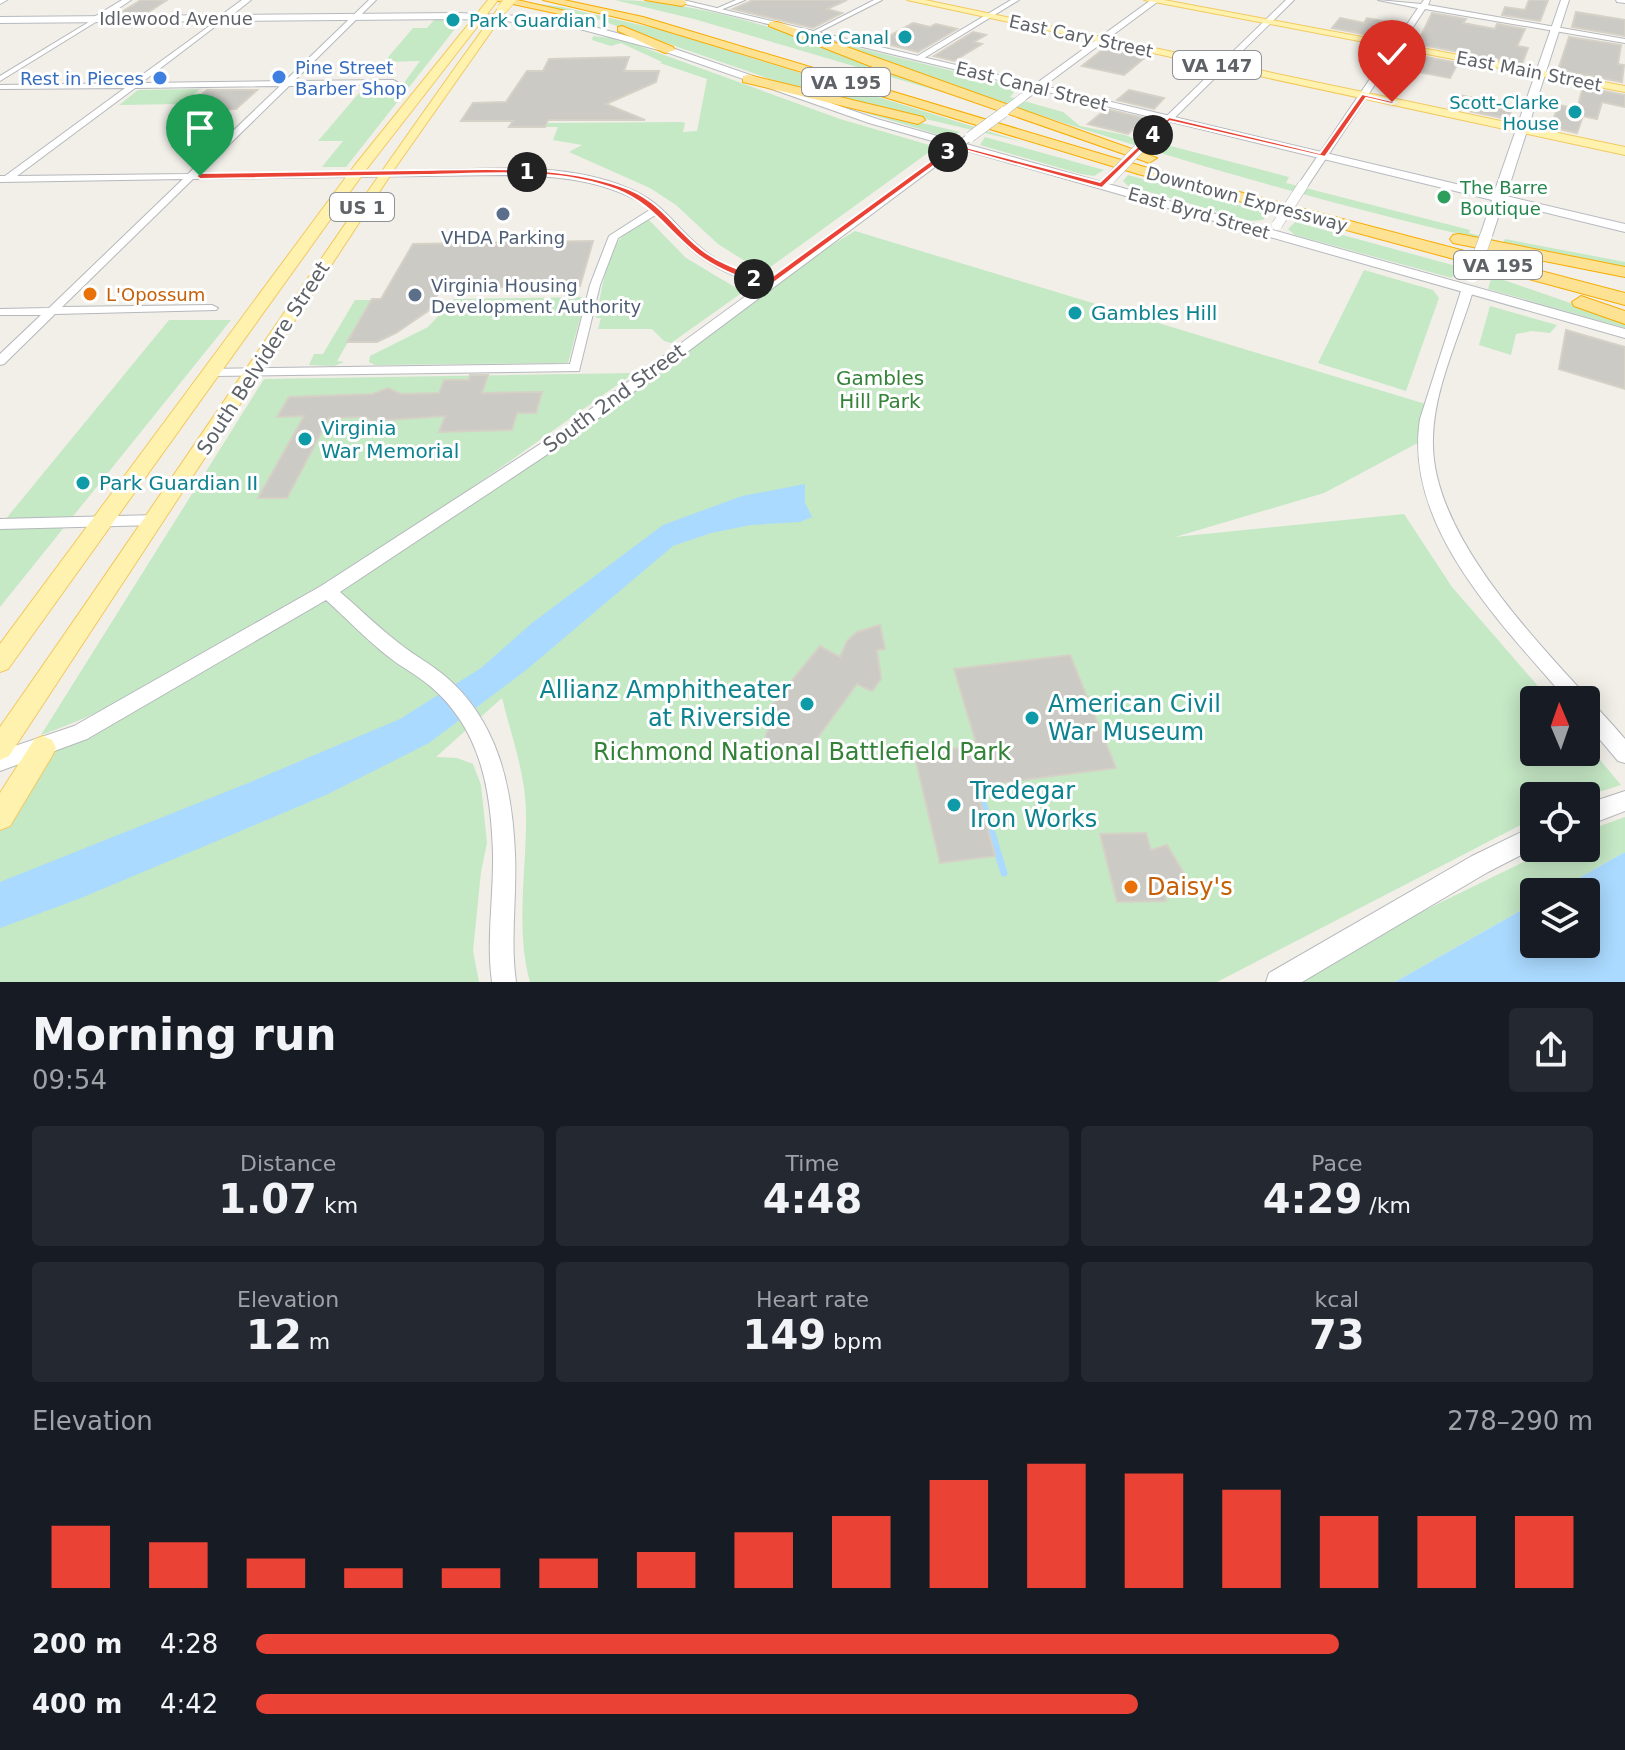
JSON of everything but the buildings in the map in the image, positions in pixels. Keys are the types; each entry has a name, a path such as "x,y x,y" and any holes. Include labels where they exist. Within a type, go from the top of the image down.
{"highway":[{"name":"Downtown Expressway","path":"548,0 670,28 1143,171 1625,299"},
{"name":"Downtown Expressway","path":"598,0 718,30 1159,162 1625,287"},
{"path":"650,0 678,1"},
{"path":"496,6 599,21 644,36 669,50"},
{"path":"773,24 861,59 1159,162"},
{"path":"748,79 1143,171"},
{"path":"1400,228 1625,272"},
{"path":"1371,232 1395,243 1625,318"}],"main road":[{"name":"South Belvidere Street","path":"0,662 355,174 479,16 510,0"},
{"name":"East Cary Street","path":"912,0 1625,151"},
{"name":"East Main Street","path":"1153,0 1625,89"},
{"path":"1470,283 1565,0"},
{"name":"East Canal Street","path":"678,1 1625,228"},
{"name":"South Belvidere Street","path":"0,748 156,520 496,6"},
{"name":"Idlewood Avenue","path":"0,20 479,16"},
{"name":"East Byrd Street","path":"669,50 851,114 1470,283 1625,334"},
{"path":"6,808 43,748"}],"street":[{"path":"0,79 127,0"},
{"path":"3,181 247,0"},
{"path":"0,361 373,0"},
{"path":"716,10 742,0"},
{"path":"813,33 879,0"},
{"path":"918,58 1016,0"},
{"name":"South 2nd Street","path":"0,761 43,748 106,719 327,591 535,456 1153,0"},
{"path":"1106,182 1290,0"},
{"path":"1382,0 1425,3 1625,41"},
{"path":"1274,230 1425,3"},
{"path":"0,87 393,82"},
{"path":"3,181 384,173 523,172 569,176 619,188 658,209 696,250 717,264 768,284"},
{"path":"210,372 575,368 595,285 614,236 658,209"},
{"path":"1470,283 1425,439 1430,487 1463,559 1567,686"},
{"path":"0,312 212,308"},
{"path":"0,524 156,520"},
{"path":"327,591 387,645 443,685 477,726 494,765 499,793 504,858 498,951 504,982"},
{"path":"1600,725 1625,754"},
{"path":"1600,810 1625,801"},
{"path":"1278,982 1480,864 1520,844"}],"green space":[{"path":"509,0 562,7 662,30 1023,142 802,90 588,16"},
{"path":"615,0 704,10 749,21 840,51 969,100 694,19"},
{"path":"434,20 462,20 346,167 322,167 343,141 318,141 365,86 401,87 420,61 384,62 413,28 427,28"},
{"path":"794,32 1018,87 1010,97 1063,112 1080,126 1125,135 1157,148 1163,144 1289,177 1286,183 1470,230 1469,233 1503,242 1505,239 1625,262 1625,269 1397,219 1247,178 1097,134"},
{"path":"593,36 620,39 840,119 936,147 769,268 748,263 718,244 676,205 650,188 569,152 582,145 553,140 558,127 546,127 548,123 682,122 685,123 683,132 697,131 707,79 660,63 621,43 611,46 592,40"},
{"path":"200,89 182,104 119,105 138,90"},
{"path":"813,97 960,132 943,136"},
{"path":"985,137 1104,170 1094,176 1081,174 980,145"},
{"path":"1128,175 1267,213 1263,220 1250,221 1128,186 1123,181"},
{"path":"649,220 686,258 743,292 671,343 664,341 652,329 598,329 601,318 596,318 605,272 613,250 626,233"},
{"path":"1295,222 1456,266 1452,278 1295,235 1288,229"},
{"path":"855,231 1432,406 1425,439 1324,493 1175,537 1404,514 1452,587 1538,686 1520,686 1520,766 1600,766 1600,760 1621,785 1600,792 1600,782 1520,782 1520,825 1217,982 530,982 522,920 525,799 521,770 502,698 436,757 457,758 473,764 481,785 487,843 473,951 479,982 0,982 0,817 43,748 80,733 539,454 768,284"},
{"path":"1364,270 1433,290 1439,298 1406,391 1318,363"},
{"path":"1492,276 1625,322 1625,328 1488,289"},
{"path":"586,297 568,363 375,365 369,362 370,356 428,327 454,299"},
{"path":"355,300 372,300 337,361 344,362 334,366 309,365 314,354 323,354"},
{"path":"1490,306 1557,325 1550,333 1532,331 1516,334 1511,355 1479,345"},
{"path":"169,320 231,320 0,607 0,526"},
{"path":"634,373 404,534 310,595 127,699 41,735 264,379"},
{"path":"1625,817 1625,852 1579,878 1520,878 1520,911 1395,982 1278,982 1523,862 1600,862 1600,826"}],"water":[{"path":"805,484 805,503 812,517 800,522 751,525 711,533 673,546 525,671 429,743 326,795 81,898 0,928 0,882 400,719 481,668 532,623 663,525 742,496"},
{"path":"1625,852 1625,982 1395,982 1520,911 1520,958 1600,958 1600,878 1579,878"}],"waterway":[{"path":"976,780 1004,873"}],"place":[{"name":"Park Guardian I","path":"453,20"},
{"name":"One Canal","path":"905,37"},
{"name":"Pine Street Barber Shop","path":"279,77"},
{"name":"Rest in Pieces","path":"160,78"},
{"name":"Scott-Clarke House","path":"1575,112"},
{"name":"The Barre Boutique","path":"1444,197"},
{"name":"VHDA Parking","path":"503,214"},
{"name":"L'Opossum","path":"90,294"},
{"name":"Virginia Housing Development Authority","path":"415,295"},
{"name":"Gambles Hill","path":"1075,313"},
{"name":"Virginia War Memorial","path":"305,439"},
{"name":"Park Guardian II","path":"83,483"},
{"name":"Allianz Amphitheater at Riverside","path":"807,704"},
{"name":"American Civil War Museum","path":"1032,718"},
{"name":"Tredegar Iron Works","path":"954,805"},
{"name":"Daisy's","path":"1131,887"}],"route":[{"path":"200,176 503,172 569,176 619,188 641,198 658,209 696,250 717,264 768,284 957,145 1102,185 1169,119 1322,156 1364,96 1392,102"}],"park label":[{"name":"Gambles Hill Park","path":"880,390"},
{"name":"Richmond National Battlefield Park","path":"802,752"}]}
